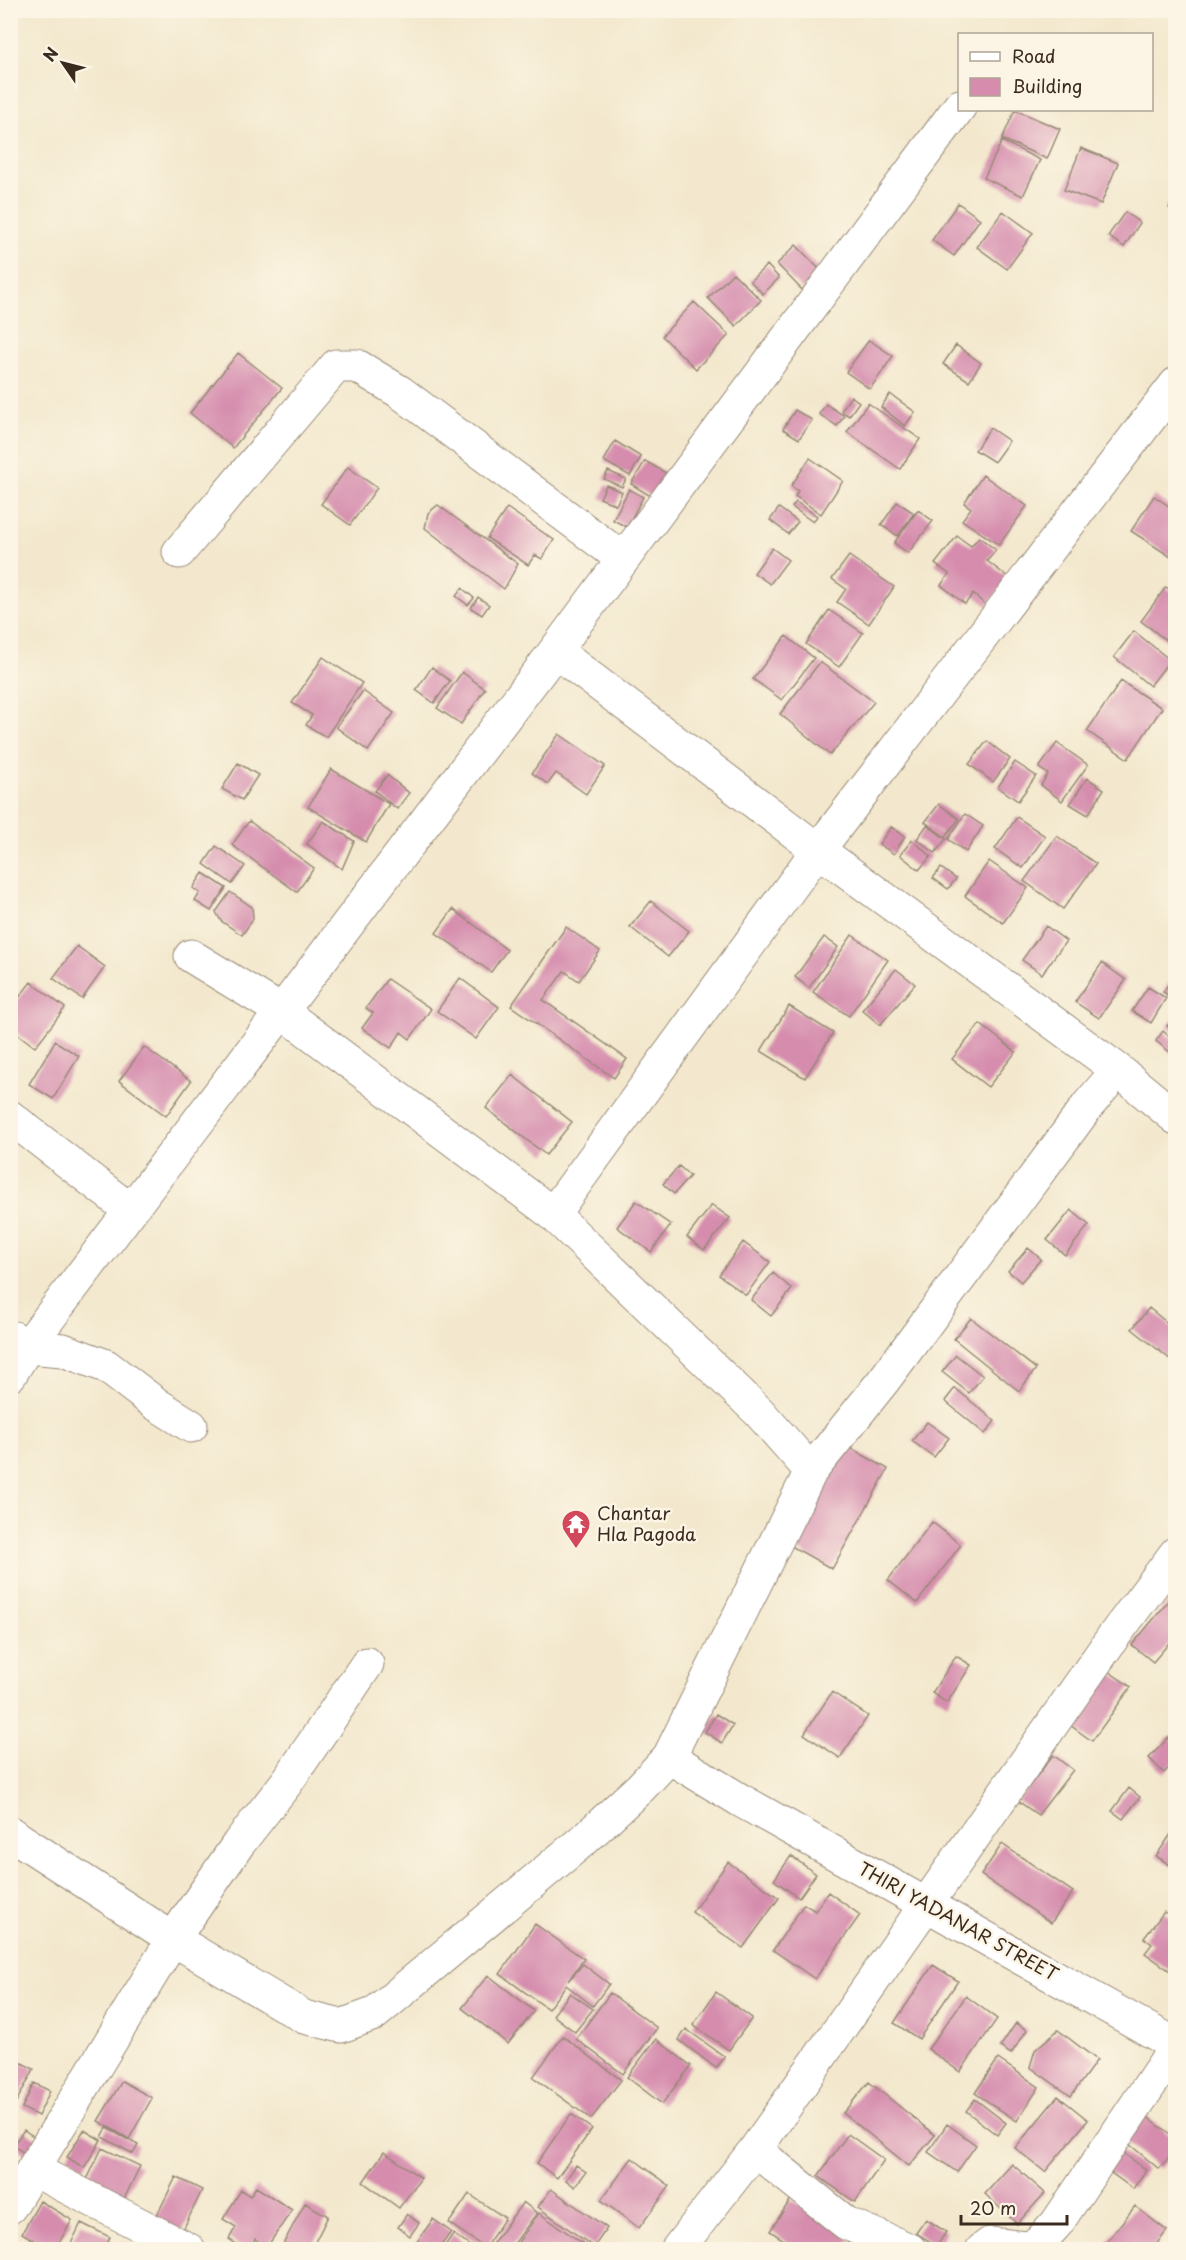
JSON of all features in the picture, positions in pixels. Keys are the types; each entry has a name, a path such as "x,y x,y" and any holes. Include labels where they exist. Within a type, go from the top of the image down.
{"street":[{"path":"10,1375 19,1341 130,1210 555,651 958,109"},
{"path":"178,552 336,366 357,366 400,392 623,559"},
{"path":"553,1214 818,849 1176,384"},
{"path":"555,651 818,849 1118,1070 1176,1118"},
{"path":"191,956 281,1011 553,1214 759,1412 811,1471"},
{"path":"10,1833 173,1939 304,2017 341,2026 374,2014 587,1837 669,1758 811,1471 891,1370 1089,1104 1118,1070"},
{"path":"10,1117 130,1210"},
{"path":"19,1341 63,1350 106,1366 156,1404 191,1426"},
{"path":"677,2250 755,2150 1113,1637 1176,1553"},
{"path":"10,2207 173,1939 239,1843 287,1782 367,1664"},
{"name":"THIRI YADANAR STREET","path":"669,1758 1176,2046"},
{"path":"982,2250 990,2244 1026,2248 1037,2245 1057,2223 1176,2046"},
{"path":"755,2150 846,2223 910,2250"},
{"path":"34,2170 189,2250"}],"building":[{"path":"1015,111 1060,129 1047,159 1002,139"},
{"path":"1002,141 1040,160 1023,196 984,178"},
{"path":"1081,148 1118,163 1101,204 1064,190"},
{"path":"1176,194 1176,212 1169,208"},
{"path":"958,203 980,219 954,256 932,240"},
{"path":"1003,211 1033,233 1007,269 977,247"},
{"path":"1125,212 1140,223 1124,247 1108,236"},
{"path":"796,245 821,271 802,290 777,264"},
{"path":"767,265 779,278 763,294 750,281"},
{"path":"733,273 761,300 736,326 708,298"},
{"path":"694,302 729,335 696,369 662,336"},
{"path":"869,340 893,356 870,389 846,372"},
{"path":"956,345 981,363 969,381 943,364"},
{"path":"238,353 282,388 233,448 190,413"},
{"path":"890,394 915,412 905,426 881,407"},
{"path":"851,396 859,402 849,416 841,411"},
{"path":"868,403 920,439 900,469 847,432"},
{"path":"826,404 844,416 837,426 819,414"},
{"path":"795,410 812,420 799,439 783,429"},
{"path":"990,428 1009,441 994,462 975,450"},
{"path":"615,441 641,457 630,476 604,461"},
{"path":"810,458 843,481 821,514 795,496 798,491 791,486"},
{"path":"645,461 666,473 652,497 631,484"},
{"path":"348,467 377,488 350,525 321,504"},
{"path":"608,471 626,479 622,487 604,479"},
{"path":"983,475 1027,506 999,545 962,520 971,508 964,503"},
{"path":"606,485 622,492 616,505 600,498"},
{"path":"629,489 643,497 627,527 613,520"},
{"path":"1154,496 1176,511 1176,552 1171,557 1131,531"},
{"path":"796,502 817,516 813,522 792,507"},
{"path":"897,502 914,513 898,536 881,525"},
{"path":"438,505 518,564 504,589 425,528 428,513"},
{"path":"507,508 554,540 542,559 535,555 528,565 487,538"},
{"path":"779,508 798,522 788,534 770,520"},
{"path":"918,510 933,521 908,553 894,543"},
{"path":"957,536 971,546 979,537 996,550 987,561 1009,578 987,606 973,594 965,604 941,585 949,574 935,564"},
{"path":"772,548 788,560 770,584 754,573"},
{"path":"849,556 894,587 869,624 837,602 846,589 832,579"},
{"path":"1166,587 1176,594 1176,637 1170,643 1141,621"},
{"path":"462,588 474,598 468,605 456,596"},
{"path":"478,597 489,605 482,615 471,608"},
{"path":"829,610 863,633 839,667 806,644"},
{"path":"1134,631 1170,660 1150,686 1114,657"},
{"path":"786,636 814,658 782,700 753,679"},
{"path":"323,657 362,683 326,737 306,725 312,715 292,703"},
{"path":"820,662 874,702 830,755 780,714"},
{"path":"432,667 450,681 434,703 416,690"},
{"path":"462,672 485,689 461,724 437,708"},
{"path":"1121,681 1162,708 1128,759 1087,731"},
{"path":"363,691 394,713 368,751 336,727"},
{"path":"559,734 605,766 586,794 556,773 548,784 532,773"},
{"path":"987,741 1010,759 993,782 969,764"},
{"path":"1057,743 1088,765 1062,801 1041,785 1048,774 1039,768"},
{"path":"1015,762 1036,776 1018,801 998,787"},
{"path":"238,763 258,775 242,800 222,789"},
{"path":"331,769 389,804 366,842 308,807"},
{"path":"387,775 409,793 397,809 375,791"},
{"path":"1087,778 1104,789 1088,815 1070,804"},
{"path":"939,804 959,819 945,837 925,822"},
{"path":"965,814 983,826 966,852 948,839"},
{"path":"1017,817 1045,836 1023,868 995,849"},
{"path":"249,821 314,868 297,892 232,845"},
{"path":"323,821 354,841 342,869 307,844"},
{"path":"927,825 946,839 935,853 917,839"},
{"path":"891,827 905,836 894,854 879,844"},
{"path":"1057,836 1096,864 1063,909 1024,881"},
{"path":"912,840 931,856 919,870 900,855"},
{"path":"216,846 245,866 232,884 204,864"},
{"path":"989,861 1028,888 1003,923 965,896"},
{"path":"941,868 956,879 948,889 933,878"},
{"path":"203,873 226,888 211,911 195,901 200,893 193,888"},
{"path":"230,892 252,907 253,919 242,935 221,921 216,912"},
{"path":"651,901 689,931 668,957 630,927"},
{"path":"453,909 507,950 491,972 436,933"},
{"path":"1046,926 1066,941 1042,974 1022,960"},
{"path":"566,927 600,951 579,981 564,971 543,1000 627,1059 614,1078 511,1006"},
{"path":"852,935 888,960 849,1016 813,992"},
{"path":"824,937 838,947 809,988 795,977"},
{"path":"77,946 105,967 82,999 53,978"},
{"path":"1102,963 1126,980 1099,1018 1075,1002"},
{"path":"896,969 915,984 880,1025 862,1010"},
{"path":"460,978 499,1007 476,1039 437,1011"},
{"path":"387,979 431,1009 410,1039 401,1032 391,1048 362,1028 373,1013 366,1008"},
{"path":"31,982 65,1008 35,1047 10,1028 10,1009"},
{"path":"1170,982 1176,985 1176,1000 1163,992"},
{"path":"1148,987 1166,998 1151,1023 1132,1011"},
{"path":"789,1006 833,1033 805,1078 761,1051"},
{"path":"1176,1016 1176,1033 1167,1026"},
{"path":"980,1024 1016,1052 988,1087 952,1059"},
{"path":"1163,1031 1176,1042 1176,1047 1171,1053 1156,1041"},
{"path":"55,1041 79,1056 53,1099 29,1084"},
{"path":"144,1047 191,1081 166,1116 119,1081"},
{"path":"512,1075 572,1122 546,1155 486,1108"},
{"path":"679,1166 690,1176 674,1194 663,1184"},
{"path":"636,1201 671,1225 651,1252 617,1227"},
{"path":"712,1205 730,1218 704,1250 687,1237"},
{"path":"1071,1210 1089,1225 1065,1255 1047,1240"},
{"path":"743,1242 770,1262 746,1295 719,1275"},
{"path":"1028,1248 1041,1259 1021,1282 1008,1271"},
{"path":"773,1273 792,1289 771,1316 751,1300"},
{"path":"1149,1308 1176,1330 1176,1364 1132,1329"},
{"path":"971,1318 1036,1369 1019,1391 954,1339"},
{"path":"956,1355 983,1376 969,1393 942,1372"},
{"path":"955,1388 995,1421 985,1434 945,1401"},
{"path":"927,1422 949,1438 934,1457 912,1441"},
{"path":"840,1442 888,1469 832,1569 784,1542"},
{"path":"932,1522 961,1545 917,1603 888,1580"},
{"path":"1172,1597 1176,1600 1176,1635 1153,1662 1132,1645"},
{"path":"956,1656 971,1665 947,1703 932,1693"},
{"path":"1108,1671 1131,1687 1092,1741 1070,1725"},
{"path":"832,1692 868,1716 840,1758 804,1734"},
{"path":"716,1714 733,1725 722,1743 705,1732"},
{"path":"1169,1737 1176,1743 1176,1760 1164,1773 1149,1758"},
{"path":"1053,1755 1073,1770 1038,1815 1018,1801"},
{"path":"1129,1788 1140,1797 1123,1819 1112,1811"},
{"path":"1176,1827 1176,1869 1156,1856"},
{"path":"1002,1844 1073,1892 1051,1923 981,1875"},
{"path":"791,1856 816,1874 799,1898 774,1880"},
{"path":"728,1862 779,1898 743,1948 692,1912"},
{"path":"828,1892 860,1915 815,1979 773,1950 804,1904 815,1911"},
{"path":"1164,1912 1176,1920 1176,1970 1173,1973 1145,1953 1152,1944 1144,1938"},
{"path":"535,1924 584,1959 568,1981 583,1964 609,1984 593,2006 566,1985 548,2009 500,1974"},
{"path":"933,1965 958,1981 919,2039 894,2023"},
{"path":"488,1975 534,2011 508,2044 462,2008"},
{"path":"716,1992 752,2018 729,2050 693,2025"},
{"path":"570,1993 593,2009 575,2032 553,2015"},
{"path":"610,1993 657,2028 623,2074 576,2039"},
{"path":"966,1996 997,2019 960,2072 928,2049"},
{"path":"1016,2023 1027,2030 1011,2054 1000,2047"},
{"path":"686,2029 725,2057 716,2068 679,2040"},
{"path":"1058,2030 1097,2060 1071,2096 1030,2067 1035,2050"},
{"path":"563,2036 621,2080 591,2119 533,2077"},
{"path":"656,2039 691,2066 662,2104 627,2077"},
{"path":"10,2057 34,2069 15,2104 10,2102"},
{"path":"998,2059 1039,2087 1017,2121 975,2093"},
{"path":"122,2081 152,2098 129,2139 98,2121"},
{"path":"869,2082 935,2135 909,2166 843,2113"},
{"path":"34,2083 50,2091 38,2116 22,2108"},
{"path":"1058,2096 1088,2120 1045,2172 1015,2148"},
{"path":"975,2099 1006,2123 997,2135 966,2111"},
{"path":"571,2114 592,2129 557,2178 537,2163"},
{"path":"1144,2114 1176,2140 1176,2151 1159,2169 1123,2139"},
{"path":"947,2124 976,2145 957,2172 928,2152"},
{"path":"107,2128 138,2145 133,2154 102,2137"},
{"path":"24,2130 39,2140 28,2156 13,2145"},
{"path":"84,2130 101,2140 84,2168 67,2157"},
{"path":"848,2134 884,2160 855,2202 818,2176"},
{"path":"102,2148 140,2166 123,2201 85,2184"},
{"path":"1117,2148 1146,2170 1133,2189 1103,2167"},
{"path":"384,2152 421,2178 399,2208 363,2182"},
{"path":"632,2158 670,2186 639,2228 601,2200"},
{"path":"1012,2164 1045,2193 1017,2224 985,2194"},
{"path":"576,2165 586,2172 575,2187 566,2180"},
{"path":"176,2177 202,2190 182,2232 155,2219"},
{"path":"256,2187 292,2210 267,2247 255,2239 248,2250 245,2250 229,2239 236,2227 223,2219 241,2190 250,2196"},
{"path":"551,2189 607,2228 594,2247 538,2207"},
{"path":"469,2194 505,2218 485,2248 449,2223"},
{"path":"791,2199 851,2238 843,2250 799,2250 770,2231"},
{"path":"40,2201 72,2220 55,2250 50,2250 22,2233"},
{"path":"523,2202 537,2213 511,2248 513,2250 488,2250"},
{"path":"305,2203 328,2216 311,2250 280,2250"},
{"path":"1135,2206 1167,2231 1152,2250 1114,2250 1106,2243"},
{"path":"539,2213 592,2250 514,2248"},
{"path":"407,2214 419,2223 410,2236 398,2227"},
{"path":"433,2219 451,2232 438,2250 419,2250 414,2246"},
{"path":"926,2219 946,2232 937,2246 916,2233"},
{"path":"81,2223 110,2237 104,2250 68,2250"},
{"path":"453,2234 475,2250 442,2250"},
{"path":"123,2242 138,2250 119,2250"}],"place":[{"name":"Chantar Hla Pagoda","path":"576,1550"}]}
